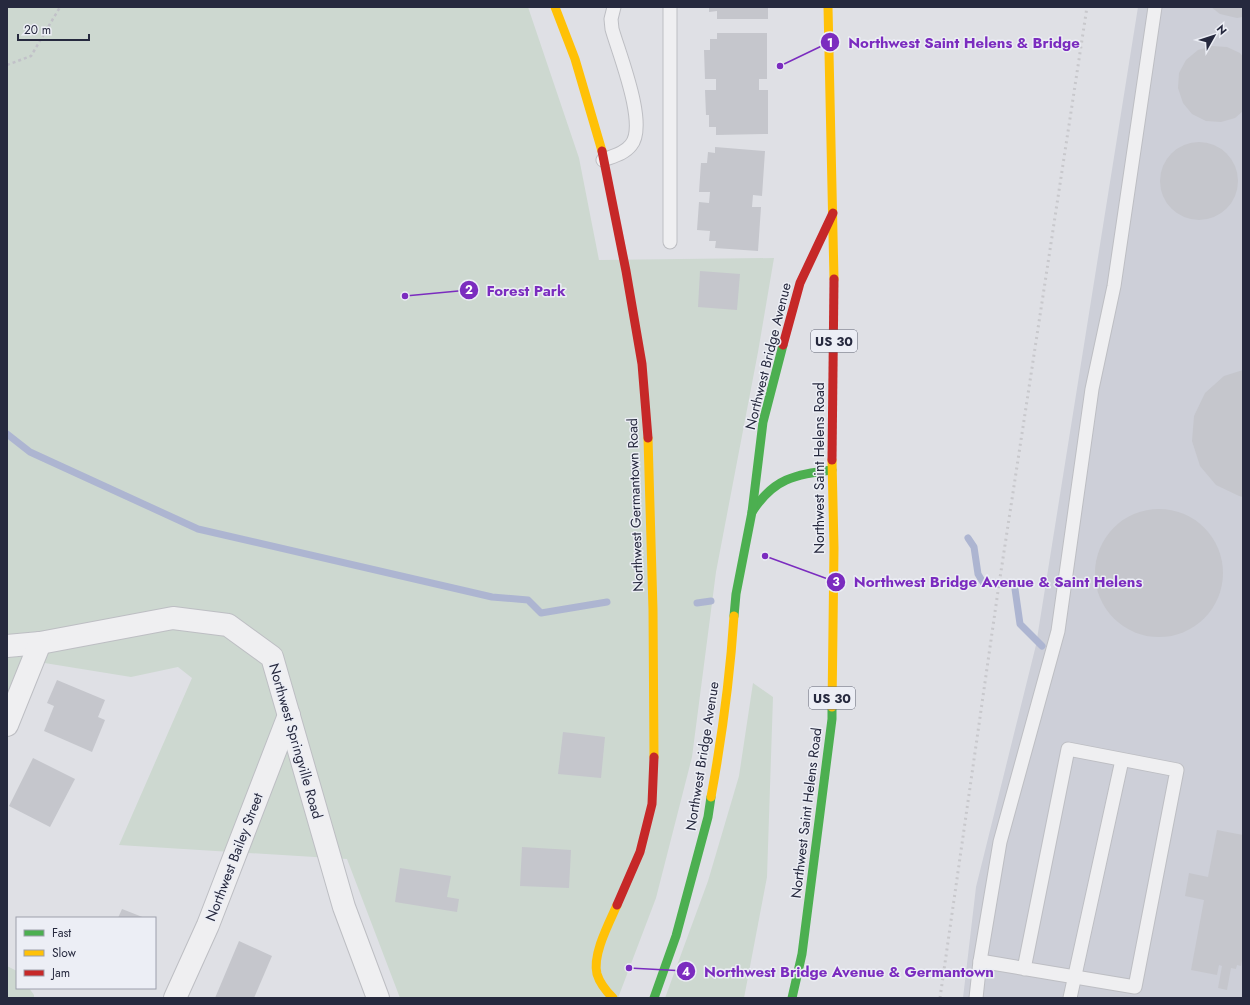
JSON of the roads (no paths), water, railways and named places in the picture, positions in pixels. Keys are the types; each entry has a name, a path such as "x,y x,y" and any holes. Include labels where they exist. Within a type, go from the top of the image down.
{"main road":[{"name":"Northwest Germantown Road","path":"555,7 575,59 604,160 626,271 642,364 649,452 653,610 654,771 652,804 640,852 603,937 597,957 598,974 605,990 613,998"},
{"name":"Northwest Saint Helens Road","path":"792,998 802,954 832,718 834,548 832,470 834,336 833,213 828,7"},
{"name":"Northwest Bridge Avenue","path":"654,998 676,936 708,817 722,734 731,664 736,594 752,512 763,422 800,283 833,213"},
{"name":"Northwest Bridge Avenue","path":"752,512 765,494 786,480 802,474 832,470"}],"street":[{"name":"Northwest Springville Road","path":"7,646 40,643 173,618 228,625 272,657 344,907 378,998"},
{"path":"7,725 40,643"},
{"name":"Northwest Bailey Street","path":"175,998 208,925 289,715"}],"lane":[{"path":"604,160 619,154 631,145 635,139 637,128 636,110 612,29 611,19 614,7"},
{"path":"670,7 670,242"},
{"path":"976,998 980,961 1000,842 1058,631 1092,389 1114,286 1155,7"},
{"path":"980,961 1024,969 1074,978 1135,987 1177,770 1068,749 1024,969"},
{"path":"1070,998 1122,760"}],"waterway":[{"path":"7,434 30,452 198,529 492,597 528,600 541,613 607,602"},
{"path":"968,538 974,547 978,574 984,584"},
{"path":"1015,589 1020,624 1042,646"},
{"path":"697,603 711,601"}],"railway":[{"path":"940,998 998,591 1087,7"}],"place":[{"name":"Northwest Saint Helens & Bridge","path":"780,66"},
{"name":"Forest Park","path":"405,296"},
{"name":"Northwest Bridge Avenue & Saint Helens","path":"765,556"},
{"name":"Northwest Bridge Avenue & Germantown","path":"629,968"}]}
